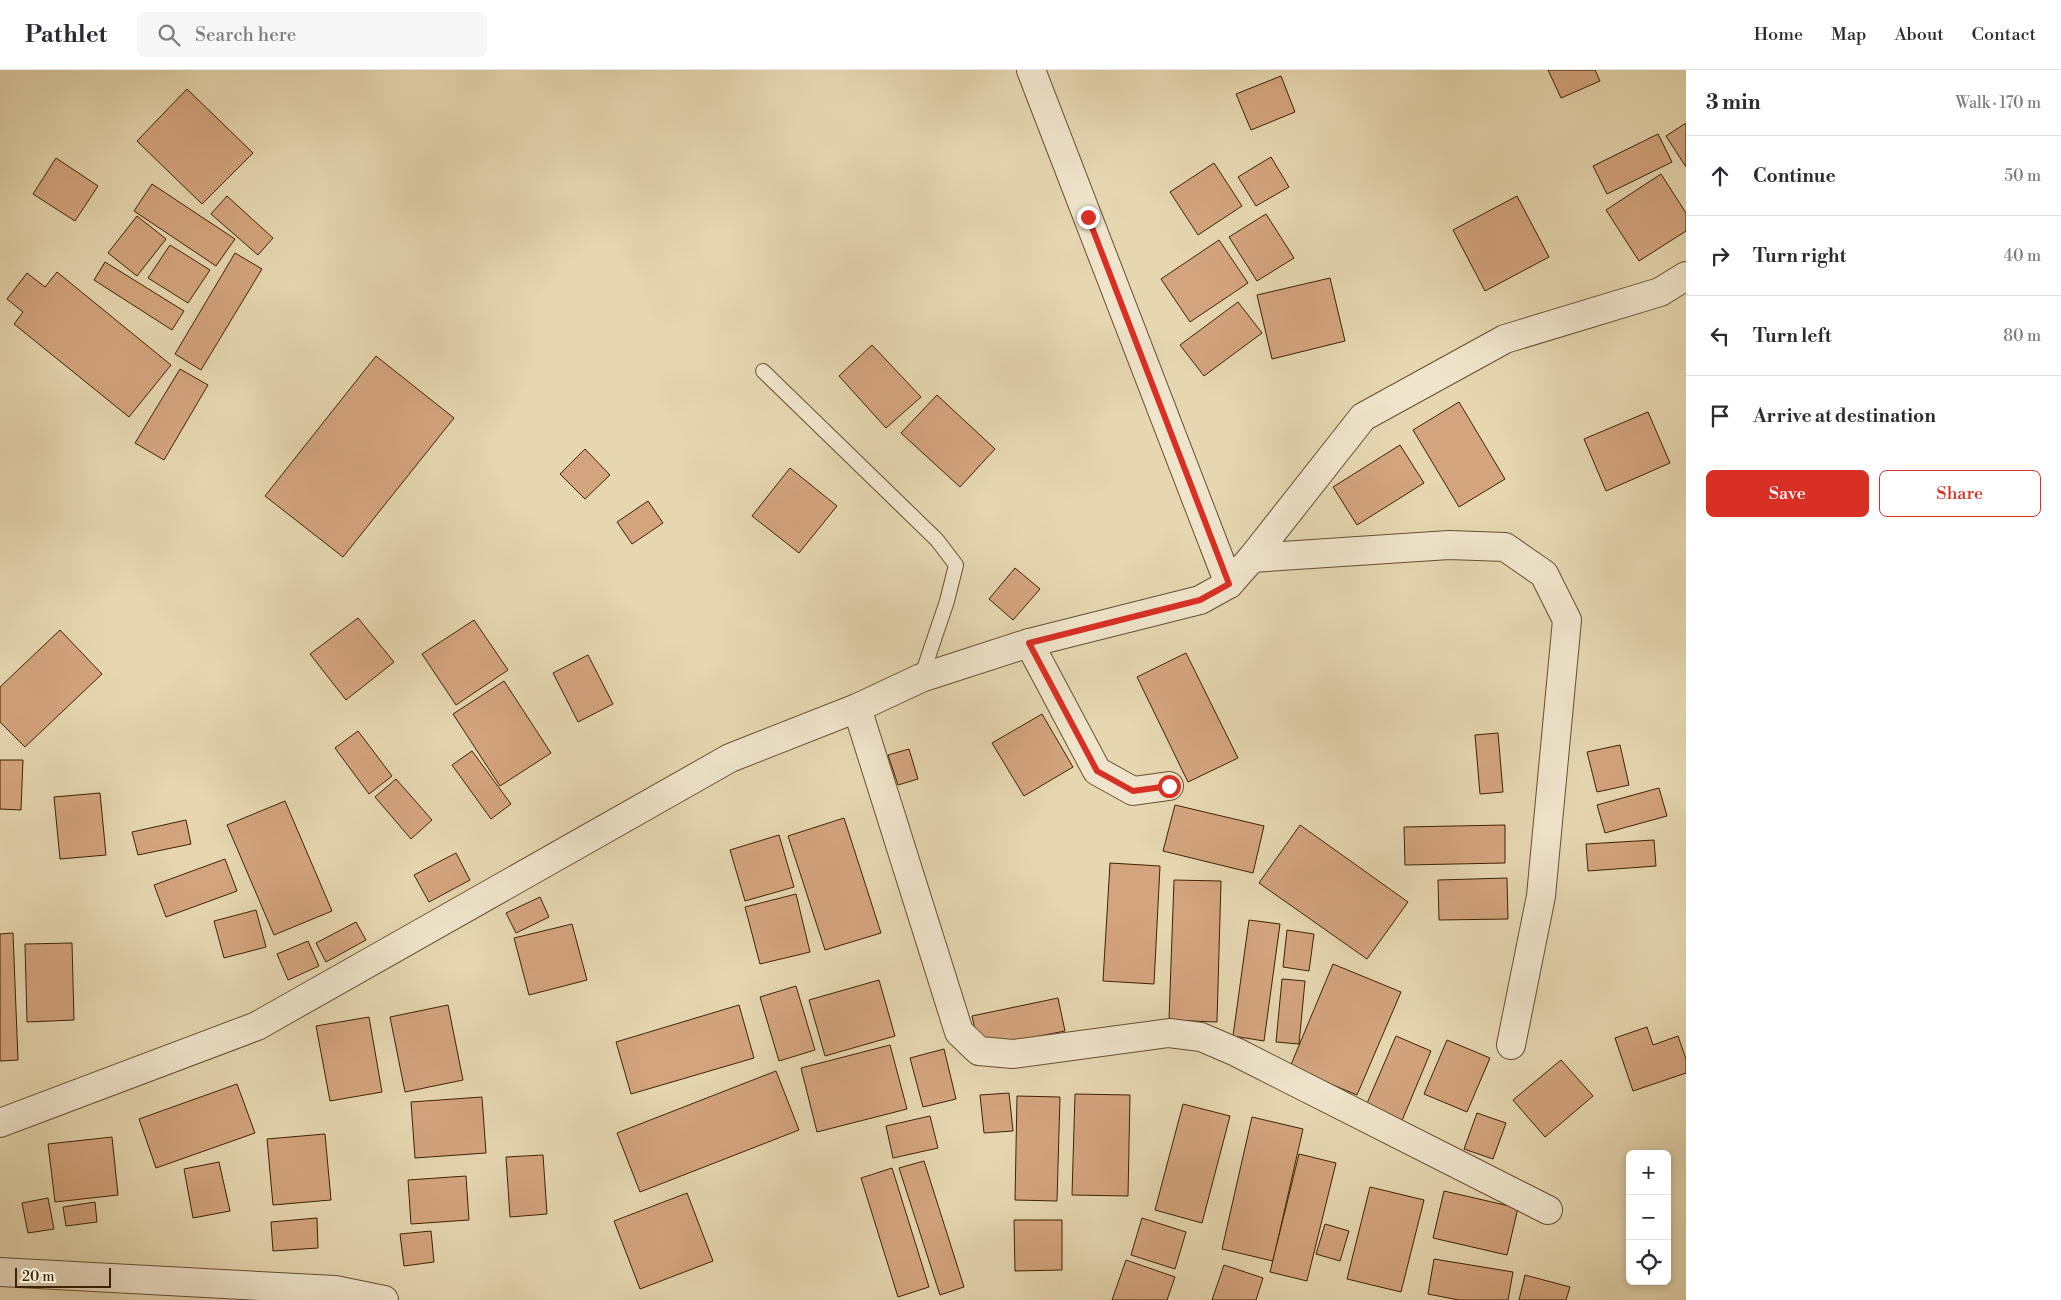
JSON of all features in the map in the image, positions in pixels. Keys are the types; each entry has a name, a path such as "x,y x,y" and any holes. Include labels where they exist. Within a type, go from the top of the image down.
{"street":[{"path":"1031,70 1229,584"},
{"path":"0,1123 257,1026 730,758 857,708 920,678 1029,643 1200,600 1229,584 1252,558 1363,417 1504,339 1660,292 1686,276"},
{"path":"1252,558 1450,545 1505,547 1544,574 1567,620 1541,896 1511,1045"},
{"path":"1029,643 1097,771 1133,791 1169,786"},
{"path":"857,708 958,1032 979,1052 1013,1054 1169,1033 1201,1037 1236,1052 1548,1210"},
{"path":"0,1272 335,1290 384,1300"}],"lane":[{"path":"763,371 937,540 956,565 947,601 920,678"}],"building":[{"path":"1548,70 1595,70 1600,81 1561,98"},
{"path":"1281,76 1295,112 1251,130 1236,94"},
{"path":"187,89 253,153 202,204 137,141"},
{"path":"1686,123 1686,167 1666,136"},
{"path":"1658,134 1672,162 1607,194 1593,166"},
{"path":"1271,157 1289,187 1256,206 1238,177"},
{"path":"56,158 98,186 75,221 33,194"},
{"path":"1214,163 1242,206 1198,235 1170,192"},
{"path":"1661,174 1686,213 1686,231 1639,261 1606,210"},
{"path":"152,184 235,239 216,266 134,211"},
{"path":"227,196 273,238 258,255 211,214"},
{"path":"1517,196 1549,257 1485,291 1453,230"},
{"path":"1266,214 1294,258 1257,281 1229,237"},
{"path":"137,216 166,239 137,276 108,253"},
{"path":"1219,240 1248,283 1190,322 1161,279"},
{"path":"170,245 210,270 188,303 148,278"},
{"path":"235,253 262,269 201,370 175,354"},
{"path":"105,262 184,311 172,330 94,280"},
{"path":"57,272 171,365 129,417 14,324 23,312 7,299 27,273 45,287"},
{"path":"1330,278 1345,341 1272,359 1257,295"},
{"path":"1238,302 1262,333 1204,376 1180,345"},
{"path":"872,345 921,397 886,428 839,376"},
{"path":"376,356 454,418 343,557 265,496"},
{"path":"180,369 208,385 164,460 135,443"},
{"path":"937,395 995,449 960,487 901,433"},
{"path":"1459,402 1505,479 1459,507 1413,430"},
{"path":"1648,412 1670,463 1606,491 1584,439"},
{"path":"1400,445 1424,483 1357,525 1333,487"},
{"path":"585,449 610,475 585,499 560,474"},
{"path":"790,468 837,506 799,553 752,516"},
{"path":"648,501 663,523 632,544 617,522"},
{"path":"1015,568 1040,589 1013,620 989,599"},
{"path":"358,618 394,662 346,700 310,654"},
{"path":"474,620 508,670 456,705 422,654"},
{"path":"60,630 102,674 25,747 0,722 0,687"},
{"path":"1186,653 1238,758 1188,782 1137,677"},
{"path":"588,655 613,704 578,722 553,673"},
{"path":"504,681 551,753 500,786 453,714"},
{"path":"1042,714 1073,767 1024,796 992,743"},
{"path":"358,731 392,776 369,794 335,748"},
{"path":"1498,733 1503,792 1480,794 1475,735"},
{"path":"1620,745 1629,785 1597,792 1587,752"},
{"path":"909,749 918,779 898,785 888,755"},
{"path":"472,751 511,804 491,819 452,765"},
{"path":"0,760 23,760 21,810 0,809"},
{"path":"396,779 432,820 411,839 375,797"},
{"path":"1659,788 1667,816 1605,833 1597,805"},
{"path":"100,793 106,855 60,859 54,797"},
{"path":"285,801 332,911 274,935 227,825"},
{"path":"1175,805 1264,826 1253,873 1163,851"},
{"path":"844,818 881,933 825,950 788,836"},
{"path":"186,820 191,844 138,855 132,832"},
{"path":"1300,825 1408,902 1367,959 1259,883"},
{"path":"1505,825 1505,863 1405,865 1404,827"},
{"path":"779,835 794,887 745,901 730,850"},
{"path":"1654,840 1656,866 1588,871 1586,844"},
{"path":"456,853 470,880 429,902 414,875"},
{"path":"225,859 237,891 166,917 154,885"},
{"path":"1110,863 1160,866 1154,984 1103,981"},
{"path":"1507,878 1508,919 1439,920 1438,880"},
{"path":"1174,880 1221,881 1217,1022 1169,1020"},
{"path":"796,894 810,952 760,964 745,907"},
{"path":"540,897 549,917 516,933 506,913"},
{"path":"256,910 266,947 224,958 214,921"},
{"path":"1249,920 1280,924 1264,1041 1233,1036"},
{"path":"356,922 366,940 326,962 316,943"},
{"path":"572,924 587,980 529,995 514,938"},
{"path":"1287,930 1314,934 1309,971 1283,967"},
{"path":"13,933 18,1060 0,1061 0,934"},
{"path":"308,941 319,966 288,980 277,954"},
{"path":"72,943 74,1020 27,1022 25,944"},
{"path":"1333,964 1401,992 1357,1095 1290,1067"},
{"path":"1282,979 1305,981 1299,1044 1276,1042"},
{"path":"879,980 895,1036 825,1056 809,1000"},
{"path":"796,986 815,1050 779,1061 760,997"},
{"path":"1058,998 1065,1031 979,1048 972,1016"},
{"path":"448,1005 463,1080 405,1092 390,1017"},
{"path":"739,1005 754,1058 631,1094 616,1042"},
{"path":"369,1017 382,1092 330,1101 316,1026"},
{"path":"1647,1027 1653,1045 1678,1036 1686,1059 1686,1073 1633,1091 1615,1038"},
{"path":"1396,1036 1431,1051 1401,1123 1365,1108"},
{"path":"1447,1040 1490,1058 1467,1112 1424,1094"},
{"path":"890,1045 907,1109 817,1132 801,1068"},
{"path":"944,1049 956,1099 923,1107 910,1058"},
{"path":"1561,1060 1593,1096 1545,1137 1513,1100"},
{"path":"776,1071 799,1130 640,1192 617,1133"},
{"path":"237,1084 255,1133 156,1168 139,1119"},
{"path":"1009,1093 1013,1131 984,1133 980,1095"},
{"path":"1075,1094 1130,1095 1128,1196 1072,1195"},
{"path":"1017,1096 1060,1097 1057,1201 1015,1200"},
{"path":"482,1097 486,1153 415,1158 411,1102"},
{"path":"1183,1104 1230,1116 1202,1223 1155,1210"},
{"path":"1477,1113 1506,1123 1493,1159 1464,1149"},
{"path":"930,1116 938,1148 893,1158 886,1126"},
{"path":"1252,1117 1303,1129 1273,1261 1222,1249"},
{"path":"325,1134 331,1200 273,1205 267,1139"},
{"path":"112,1137 118,1195 55,1202 48,1144"},
{"path":"1299,1154 1336,1163 1307,1281 1270,1272"},
{"path":"543,1155 547,1214 510,1217 506,1157"},
{"path":"924,1161 964,1287 940,1295 899,1168"},
{"path":"219,1162 230,1211 193,1218 184,1169"},
{"path":"892,1168 929,1287 898,1297 861,1178"},
{"path":"466,1176 469,1220 411,1224 408,1180"},
{"path":"1370,1187 1424,1200 1401,1292 1347,1279"},
{"path":"1444,1191 1518,1208 1507,1255 1433,1238"},
{"path":"687,1193 713,1261 640,1289 614,1221"},
{"path":"48,1198 54,1229 28,1233 22,1203"},
{"path":"95,1202 97,1222 66,1226 63,1207"},
{"path":"317,1218 318,1248 273,1251 271,1222"},
{"path":"1142,1218 1186,1232 1175,1269 1131,1255"},
{"path":"1014,1220 1062,1220 1062,1270 1015,1271"},
{"path":"1325,1224 1349,1231 1340,1261 1316,1254"},
{"path":"431,1231 434,1262 404,1266 400,1234"},
{"path":"1434,1259 1513,1272 1508,1300 1459,1300 1428,1294"},
{"path":"1126,1260 1175,1277 1167,1300 1112,1300"},
{"path":"1224,1265 1263,1278 1256,1300 1212,1300"},
{"path":"1525,1275 1570,1287 1566,1300 1519,1300"}],"route":[{"path":"1088,217 1229,584 1200,600 1029,643 1097,771 1133,791 1169,786"}]}
